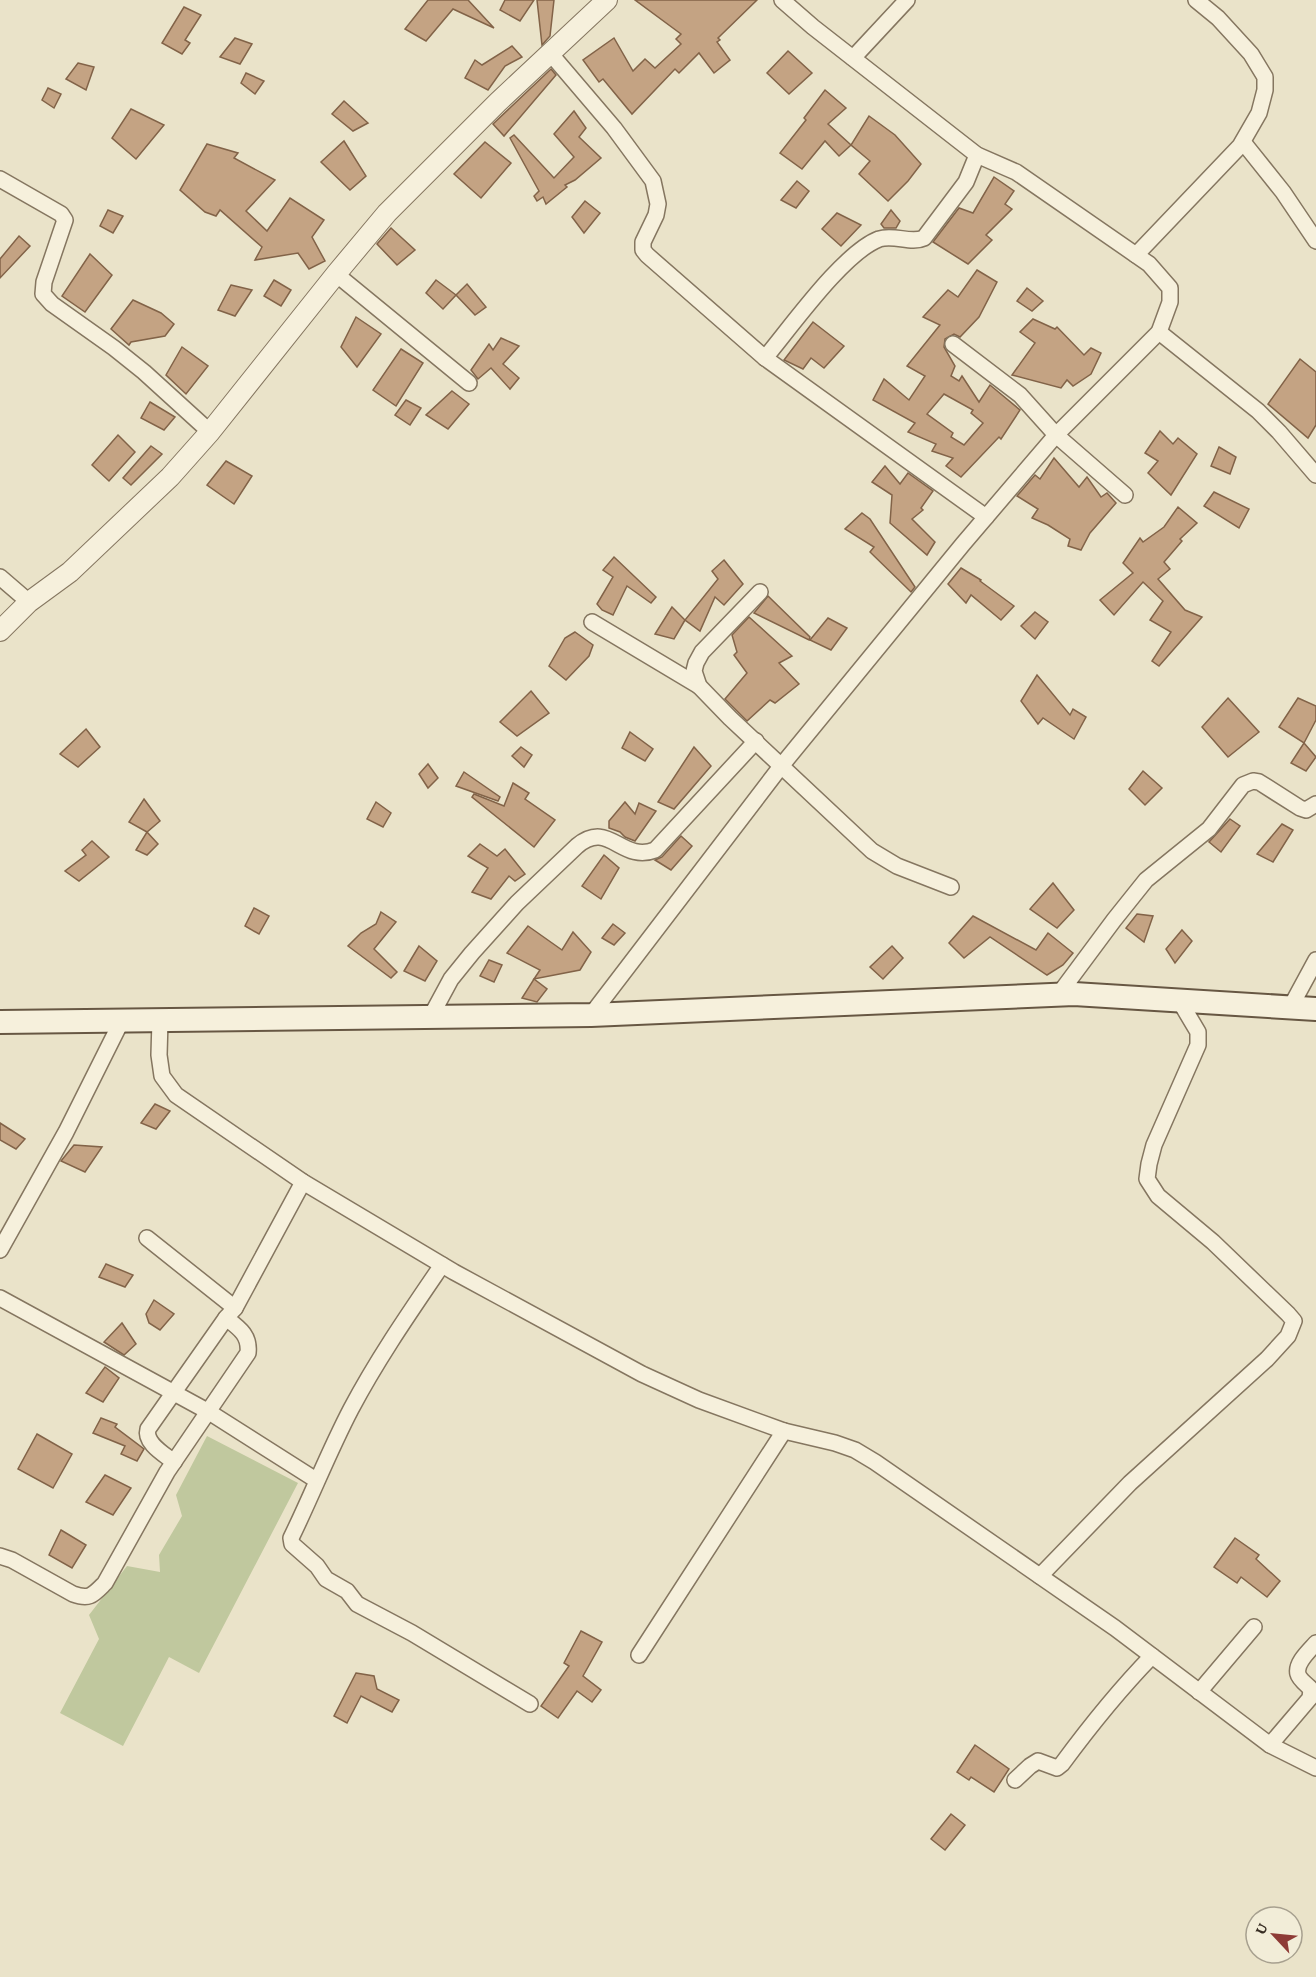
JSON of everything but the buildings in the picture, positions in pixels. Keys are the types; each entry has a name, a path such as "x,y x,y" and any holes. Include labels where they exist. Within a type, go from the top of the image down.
{"main road":[{"path":"1,1024 122,1020 591,1015 1059,994 1316,1009"}],"street":[{"path":"0,631 29,602 70,572 170,477 210,432 387,213 498,102 607,0"},
{"path":"591,1015 782,765 986,517 1056,435 1159,332 1170,302 1170,288 1149,264 1016,172 977,155 782,0"},
{"path":"853,58 908,0"},
{"path":"1136,255 1243,142 1258,113 1264,90 1265,77 1251,54 1218,18 1196,0"},
{"path":"550,53 614,128 653,181 658,204 656,215 643,242 646,255 765,358 986,517"},
{"path":"1243,142 1283,192 1316,241"},
{"path":"765,358 843,265 872,243 882,238 892,237 920,240 924,238 966,182 977,155"},
{"path":"0,179 61,214 65,220 44,282 43,294 52,304 114,348 210,432"},
{"path":"336,274 469,383"},
{"path":"1159,332 1258,411 1316,476"},
{"path":"953,344 1020,395 1056,435 1125,495"},
{"path":"0,577 29,602"},
{"path":"699,686 694,671 702,652 760,592"},
{"path":"592,621 699,686 872,851 897,866 951,887"},
{"path":"431,1016 451,979 472,952 517,903 587,838 602,836 639,853 655,850 756,741"},
{"path":"1059,994 1146,880 1209,829 1243,784 1252,781 1259,782 1306,810 1316,804"},
{"path":"1290,1008 1316,960"},
{"path":"1040,1576 1130,1484 1267,1359 1292,1329 1294,1321 1213,1242 1158,1196 1148,1179 1154,1145 1198,1045 1198,1032 1179,1000"},
{"path":"0,1250 66,1132 122,1020"},
{"path":"160,1020 159,1055 162,1076 176,1095 303,1182 442,1265 642,1374 699,1400 784,1431 855,1450 885,1468 1040,1576 1152,1656 1270,1745 1316,1768"},
{"path":"174,1462 153,1445 147,1433 230,1313 303,1182"},
{"path":"0,1556 12,1560 73,1594 83,1598 93,1595 105,1583 174,1462 248,1353 249,1344 230,1313 147,1238"},
{"path":"442,1265 384,1350 351,1410 316,1480 291,1538 292,1544 317,1566 326,1579 347,1591 357,1604 412,1633 530,1704"},
{"path":"0,1298 209,1412 316,1480"},
{"path":"639,1654 784,1431"},
{"path":"1199,1692 1254,1627"},
{"path":"1270,1745 1310,1698 1311,1689 1298,1676 1297,1670 1300,1662 1316,1643"},
{"path":"1016,1780 1029,1766 1038,1761 1057,1767 1062,1764 1104,1709 1152,1656"}],"green space":[{"path":"207,1436 298,1483 199,1673 169,1657 123,1746 60,1713 99,1639 89,1615 127,1566 160,1572 159,1555 182,1516 176,1495"}]}
